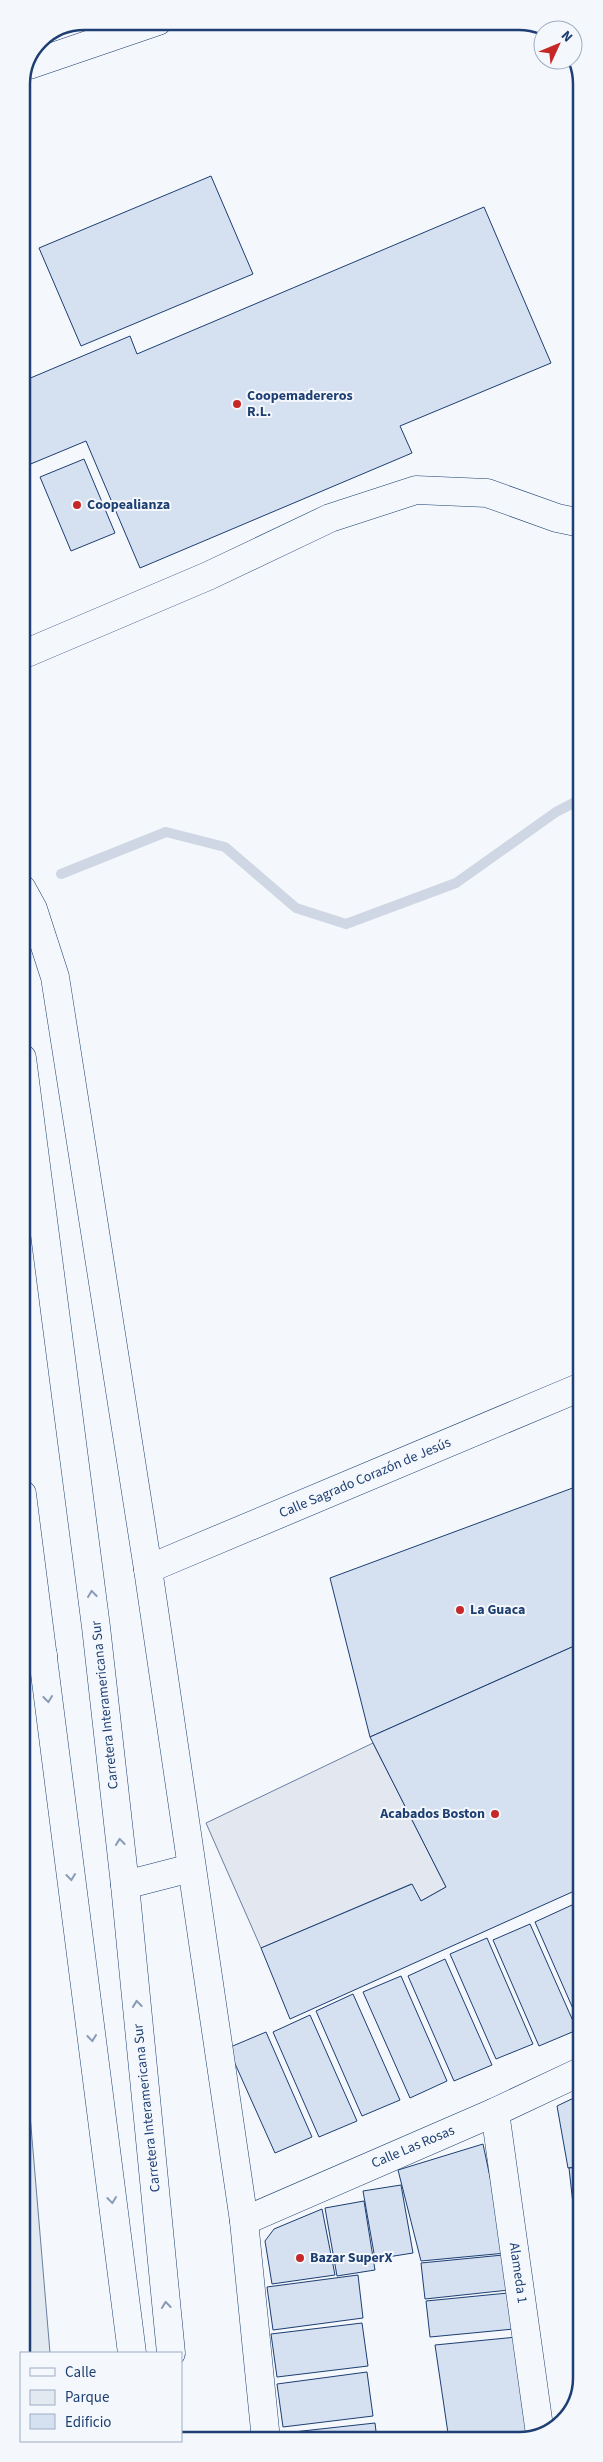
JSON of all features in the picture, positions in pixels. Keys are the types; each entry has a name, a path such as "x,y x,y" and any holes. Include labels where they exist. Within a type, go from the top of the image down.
{"main road":[{"path":"34,63 132,30"},
{"path":"30,652 208,576 330,518 416,490 488,494 556,518 573,521"},
{"path":"30,904 55,977 148,1569 244,2221 265,2432"},
{"name":"Carretera Interamericana Sur","path":"30,1120 96,1627 125,1885 171,2352"},
{"name":"Calle Sagrado Corazón de Jesús","path":"148,1569 573,1391"},
{"path":"30,1624 32,1657 132,2352"},
{"path":"125,1885 191,1868"},
{"name":"Calle Las Rosas","path":"244,2221 495,2112 573,2075"},
{"name":"Alameda 1","path":"495,2112 539,2428"}],"green space":[{"path":"30,2114 50,2352 30,2352"}],"shaded area":[{"path":"373,1743 446,1887 421,1901 411,1884 261,1948 206,1823"}],"building":[{"path":"211,176 253,274 81,346 39,248"},
{"name":"Coopemadereros R.L.","path":"484,207 551,363 400,426 412,453 140,568 86,441 30,464 30,378 130,336 137,354"},
{"name":"Coopealianza","path":"84,459 115,533 71,551 40,477"},
{"name":"La Guaca","path":"573,1488 573,1647 370,1737 330,1578"},
{"name":"Acabados Boston","path":"573,1647 573,1892 290,2019 261,1948 412,1884 421,1901 446,1887 370,1737"},
{"path":"572,1905 573,1907 573,2009 535,1922"},
{"path":"530,1924 573,2021 573,2032 539,2046 493,1940"},
{"path":"487,1938 533,2044 496,2059 450,1954"},
{"path":"445,1959 492,2065 454,2081 408,1976"},
{"path":"401,1976 447,2081 410,2098 363,1992"},
{"path":"353,1994 400,2100 362,2116 316,2011"},
{"path":"310,2015 357,2121 319,2137 273,2032"},
{"path":"266,2032 312,2137 275,2153 228,2048"},
{"path":"573,2098 573,2167 568,2168 557,2106"},
{"path":"483,2144 506,2253 421,2261 398,2170"},
{"path":"569,2168 573,2168 573,2204"},
{"path":"401,2185 413,2253 375,2259 363,2191"},
{"path":"364,2201 375,2270 337,2276 325,2208"},
{"name":"Bazar SuperX","path":"322,2209 335,2275 272,2284 265,2241 274,2229"},
{"path":"503,2255 509,2290 425,2299 421,2263"},
{"path":"358,2275 363,2318 273,2330 267,2287"},
{"path":"508,2293 514,2329 430,2337 426,2301"},
{"path":"362,2323 368,2366 277,2377 271,2334"},
{"path":"517,2337 534,2429 519,2432 448,2432 435,2345"},
{"path":"367,2372 373,2416 283,2427 277,2384"},
{"path":"375,2423 376,2432 293,2432"}],"waterway":[{"path":"61,874 166,832 225,847 296,908 346,924 456,883 556,812 573,803"}],"place":[{"name":"Coopemadereros R.L.","path":"237,404"},
{"name":"Coopealianza","path":"77,505"},
{"name":"La Guaca","path":"460,1610"},
{"name":"Acabados Boston","path":"495,1814"},
{"name":"Bazar SuperX","path":"300,2258"}]}
